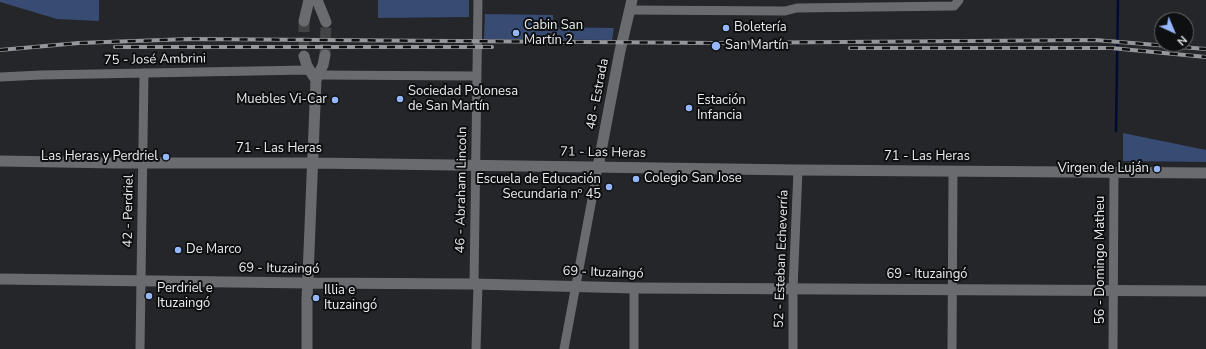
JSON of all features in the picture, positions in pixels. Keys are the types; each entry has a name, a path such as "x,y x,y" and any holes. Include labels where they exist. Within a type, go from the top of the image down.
{"street":[{"path":"304,21 309,0"},
{"path":"317,0 326,22"},
{"name":"46 - Abraham Lincoln","path":"476,349 475,165 478,0"},
{"path":"631,5 785,11 797,8 957,3"},
{"name":"48 - Estrada","path":"564,349 620,51 631,5"},
{"path":"307,349 308,283 314,163 315,75 325,55"},
{"path":"304,56 315,75"},
{"name":"75 - José Ambrini","path":"0,77 306,70 315,75 477,76"},
{"name":"42 - Perdriel","path":"140,349 144,73"},
{"name":"71 - Las Heras","path":"0,161 314,163 798,170 1206,172"},
{"name":"52 - Esteban Echeverría","path":"793,349 793,289 798,170"},
{"path":"952,349 953,171"},
{"name":"56 - Domingo Matheu","path":"1113,349 1114,172"},
{"name":"69 - Ituzaingó","path":"0,279 476,284 634,288 952,288 1206,291"},
{"path":"634,288 634,349"}],"shaded area":[{"path":"0,0 99,0 99,21 57,19 0,2"},
{"path":"378,0 469,0 469,17 378,18"},
{"path":"485,14 553,15 554,27 614,28 612,40 484,39"},
{"path":"1123,133 1206,150 1206,162 1123,161"}],"waterway":[{"path":"1116,131 1118,1"}],"tunnel":[{"path":"304,21 304,56"},
{"path":"325,55 326,22"}],"railway":[{"path":"0,50 79,43 190,39 716,43 1095,40 1206,49"},
{"path":"115,47 492,47"},
{"path":"850,48 1111,48 1206,57"}],"place":[{"name":"Boletería","path":"726,28"},
{"name":"Cabin San Martín 2","path":"516,33"},
{"name":"San Martín","path":"716,46"},
{"name":"Sociedad Polonesa de San Martín","path":"400,99"},
{"name":"Muebles Vi-Car","path":"335,100"},
{"name":"Estación Infancia","path":"689,108"},
{"name":"Las Heras y Perdriel","path":"166,157"},
{"name":"Virgen de Luján","path":"1157,169"},
{"name":"Colegio San Jose","path":"636,179"},
{"name":"Escuela de Educación Secundaria nº 45","path":"609,187"},
{"name":"De Marco","path":"178,250"},
{"name":"Perdriel e Ituzaingó","path":"149,296"},
{"name":"Illia e Ituzaingó","path":"316,298"}]}
